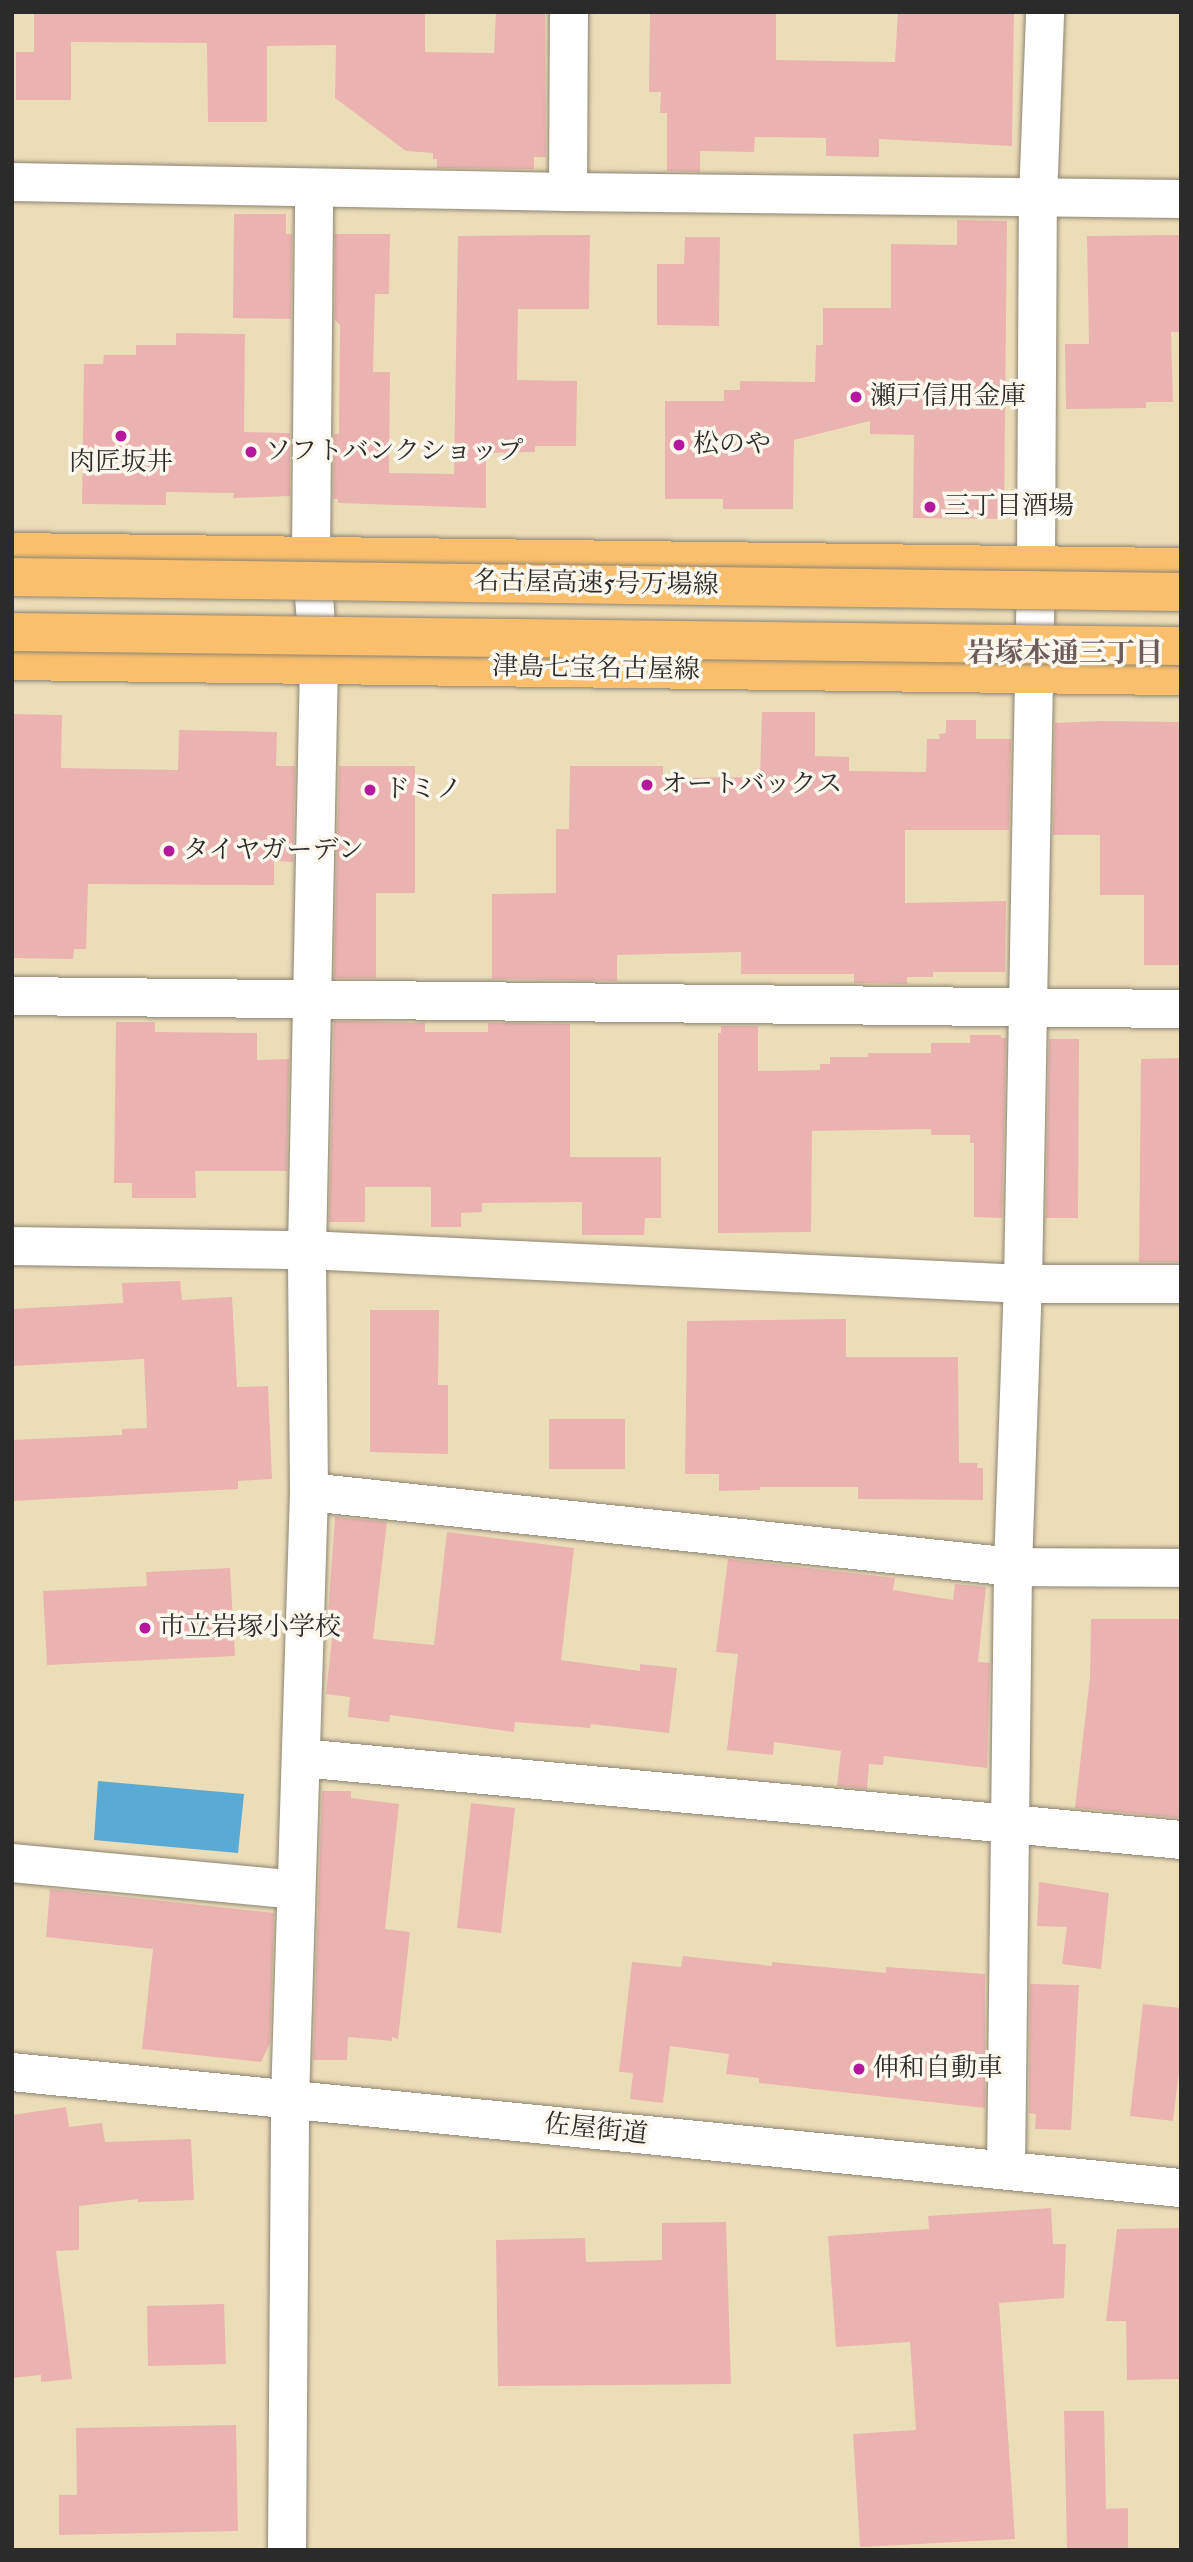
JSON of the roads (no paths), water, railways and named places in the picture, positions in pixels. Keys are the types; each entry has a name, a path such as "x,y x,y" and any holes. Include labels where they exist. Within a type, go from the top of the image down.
{"main road":[{"path":"12,552 1181,567"},
{"name":"名古屋高速5号万場線","path":"12,577 1181,592"},
{"name":"名古屋高速5号万場線","path":"12,632 1181,646"},
{"name":"津島七宝名古屋線","path":"12,661 1181,676"}],"street":[{"path":"568,192 569,12"},
{"path":"1006,2170 1013,1567 1023,1284 1036,565 1038,198 1045,12"},
{"path":"12,181 568,192 1181,199"},
{"path":"287,2550 290,2100 309,1492 307,1250 319,664 311,555 314,188"},
{"path":"12,996 1181,1009"},
{"path":"12,1246 307,1250 1023,1284 1181,1284"},
{"path":"309,1492 1013,1567 1181,1567"},
{"path":"301,1758 1181,1840"},
{"path":"12,1863 295,1890"},
{"name":"佐屋街道","path":"12,2072 1181,2188"}],"water":[{"path":"98,1781 244,1794 238,1853 94,1840"}],"place":[{"name":"瀬戸信用金庫","path":"856,397"},
{"name":"肉匠坂井","path":"121,436"},
{"name":"松のや","path":"679,445"},
{"name":"ソフトバンクショップ","path":"251,452"},
{"name":"三丁目酒場","path":"930,507"},
{"name":"オートバックス","path":"647,785"},
{"name":"ドミノ","path":"370,790"},
{"name":"タイヤガーデン","path":"169,851"},
{"name":"市立岩塚小学校","path":"145,1628"},
{"name":"伸和自動車","path":"859,2069"}],"district":[{"name":"岩塚本通三丁目","path":"1065,654"}]}
